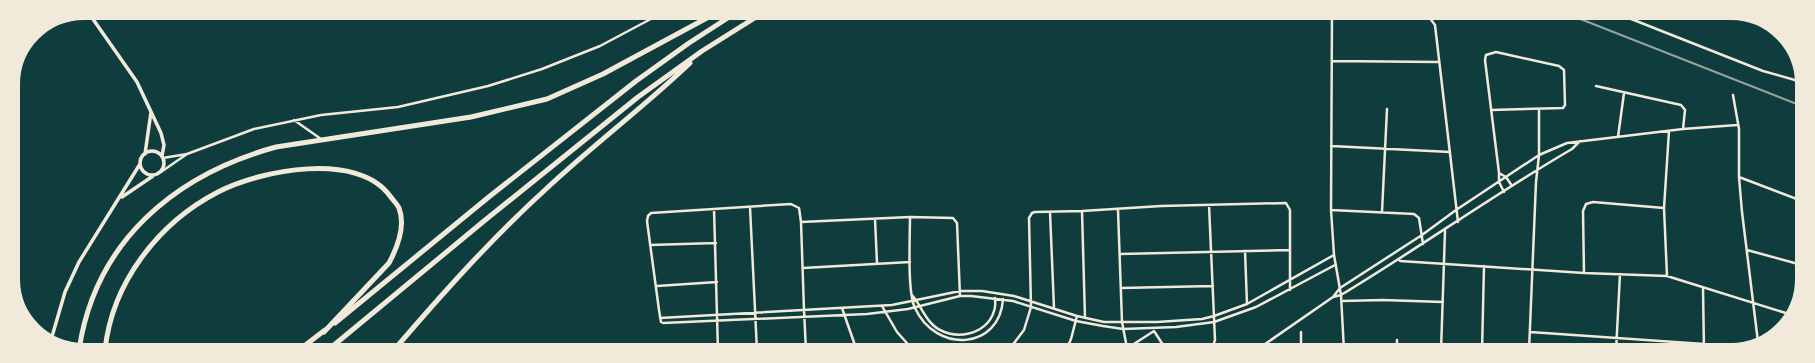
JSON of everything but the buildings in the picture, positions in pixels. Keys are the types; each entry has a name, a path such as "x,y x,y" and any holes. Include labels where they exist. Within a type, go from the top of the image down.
{"highway":[{"path":"80,344 89,308 107,270 128,237 172,194 190,182 230,162 276,147 471,117 547,99 603,74 705,19"},
{"path":"307,344 490,196 636,82 689,43 727,19"},
{"path":"335,344 584,140 656,84 702,51 753,19"},
{"path":"399,344 504,228 552,183 660,91 702,51"},
{"path":"106,344 109,325 120,292 139,261 163,232 187,212 218,192 254,178 299,170 338,170 365,176 386,190 399,208 401,219 400,235 396,250 389,263 324,332"}],"street":[{"path":"93,19 137,82 151,112 163,140 164,150 162,157 164,165 161,172"},
{"path":"121,198 187,154 254,128 328,114 398,107 488,86 542,68 600,46 651,19"},
{"path":"1332,19 1331,210 1335,264 1342,301 1344,344"},
{"path":"1430,19 1435,26 1438,62 1458,222"},
{"path":"1631,19 1763,71 1796,80"},
{"path":"1491,110 1539,110 1563,108 1565,105 1565,72 1563,68 1496,52 1488,53 1485,60 1499,182 1504,192"},
{"path":"1332,61 1438,62"},
{"path":"1596,86 1682,105 1685,110 1683,129"},
{"path":"1618,137 1624,92"},
{"path":"1733,94 1737,125 1739,129 1739,176 1758,338"},
{"path":"1382,212 1387,109"},
{"path":"1529,344 1539,155 1539,110"},
{"path":"52,335 61,304 76,267 92,240 121,198 145,154 151,112"},
{"path":"294,120 321,139"},
{"path":"1265,344 1333,297 1340,288 1422,235 1456,210 1539,155 1572,141 1683,129 1737,125"},
{"path":"1667,276 1664,208 1669,131"},
{"path":"1333,297 1341,296 1398,261 1512,186 1572,149 1581,141"},
{"path":"1332,146 1450,152"},
{"path":"145,154 153,151 162,157 187,154"},
{"path":"140,164 146,174 154,175"},
{"path":"1499,173 1506,177 1512,186"},
{"path":"1739,176 1796,199"},
{"path":"1584,273 1583,211 1586,204 1593,202 1664,208"},
{"path":"1013,344 1024,330 1031,307 1029,218 1032,213 1035,212 1286,203 1290,210 1290,290"},
{"path":"806,344 805,316 804,310 801,222 799,208 791,204 651,213 648,216 647,221 660,318 661,322 663,323 755,318 805,316 844,315 884,312 920,306 960,296 995,298 1076,321 1123,329 1153,330 1214,322 1256,307 1290,290 1335,264"},
{"path":"1209,205 1214,286 1215,340 1214,344"},
{"path":"750,207 757,344"},
{"path":"714,209 718,344"},
{"path":"1118,210 1122,288 1122,322 1127,344"},
{"path":"1331,210 1414,214 1418,218 1423,244"},
{"path":"1082,211 1085,318"},
{"path":"1050,212 1054,308"},
{"path":"801,222 910,217 953,218 957,223 960,296"},
{"path":"910,217 912,302 923,323 934,333 955,341 966,340 984,333 991,327 1001,313 1003,300"},
{"path":"875,218 877,263"},
{"path":"1441,344 1445,230"},
{"path":"650,245 716,243"},
{"path":"1120,254 1290,250"},
{"path":"1747,250 1796,263"},
{"path":"1245,251 1247,304"},
{"path":"660,318 882,306 912,302 960,291 1000,293 1031,301 1077,316 1104,322 1181,321 1214,316 1247,304 1334,255"},
{"path":"1398,261 1584,273 1667,276 1786,313"},
{"path":"803,268 910,262"},
{"path":"1482,344 1484,266"},
{"path":"1616,344 1620,274"},
{"path":"656,286 716,282"},
{"path":"1122,288 1214,286"},
{"path":"1530,332 1704,344 1703,288"},
{"path":"912,294 928,319 939,329 955,335 964,335 978,330 988,322 994,311 995,298"},
{"path":"1342,301 1384,300 1443,302"},
{"path":"882,306 884,312 897,332 908,344"},
{"path":"842,308 854,344"},
{"path":"1068,344 1077,316"},
{"path":"1135,344 1153,330"},
{"path":"1153,330 1162,344"},
{"path":"1301,332 1301,344"},
{"path":"1398,340 1398,344"}],"railway":[{"path":"1580,19 1796,104"}]}
